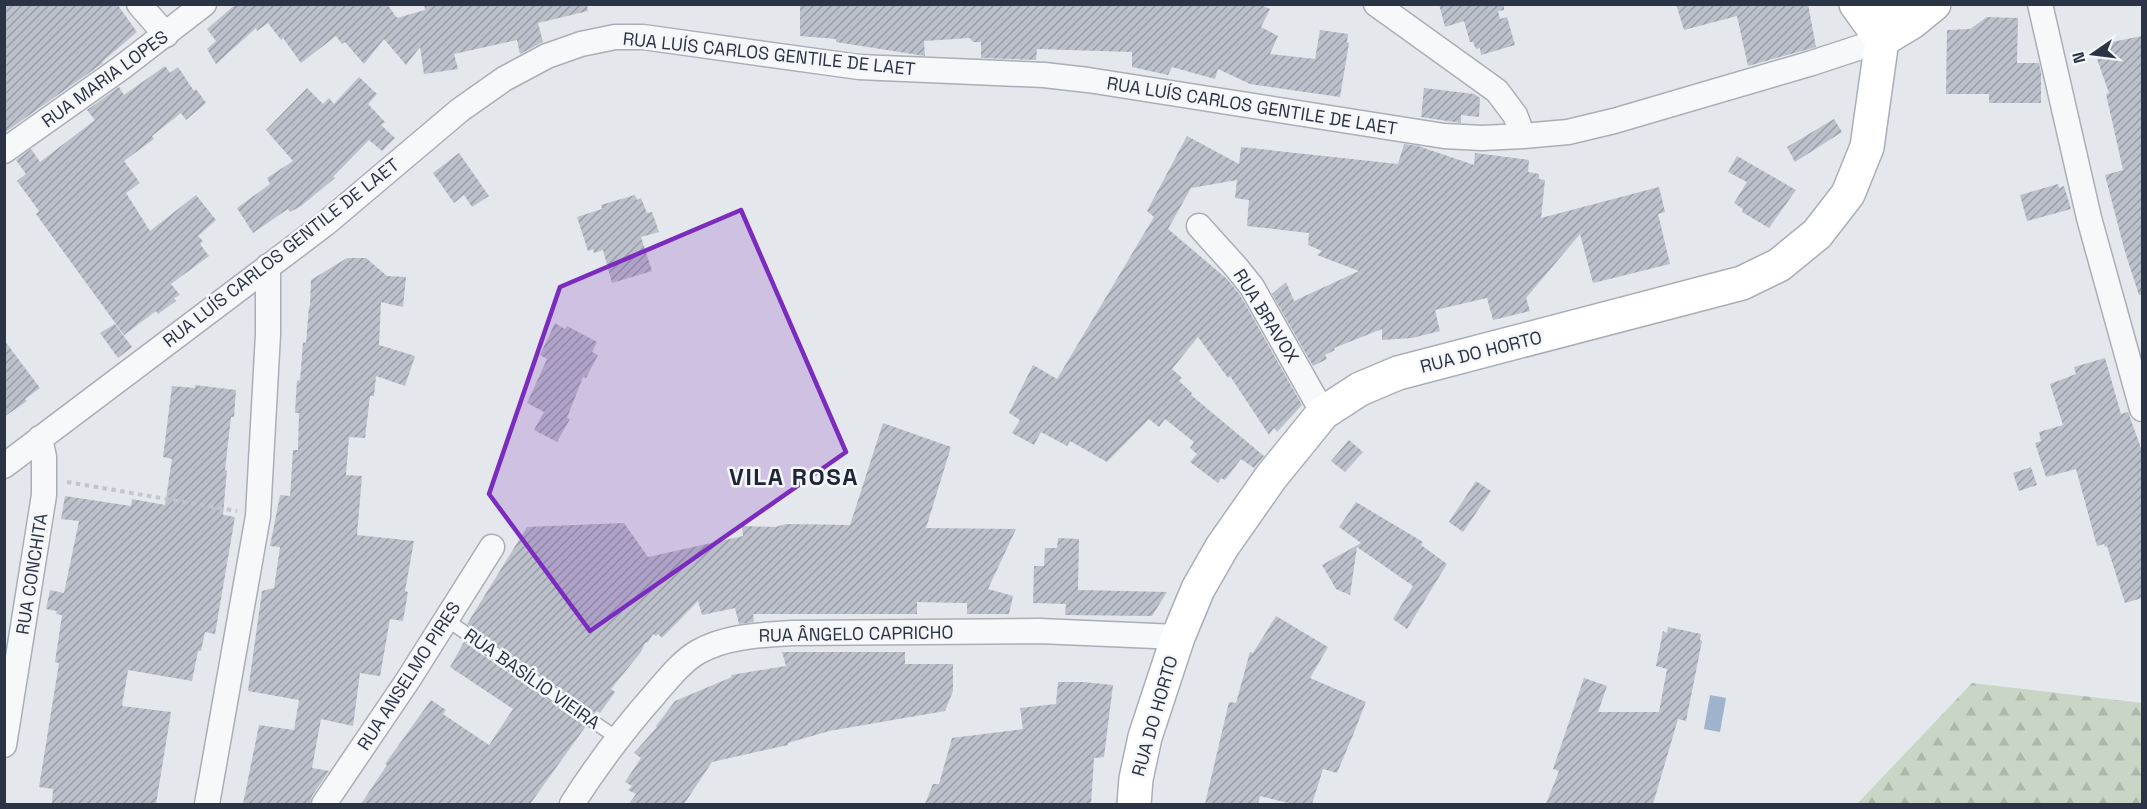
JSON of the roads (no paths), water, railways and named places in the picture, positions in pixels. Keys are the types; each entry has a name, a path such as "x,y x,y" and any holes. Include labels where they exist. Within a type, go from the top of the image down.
{"street":[{"path":"139,4 166,35"},
{"name":"RUA MARIA LOPES","path":"4,151 166,35 204,4"},
{"path":"1376,4 1497,91 1515,115 1522,136"},
{"path":"1857,4 1882,40"},
{"name":"RUA DO HORTO","path":"1134,804 1136,779 1145,737 1178,637 1198,589 1222,547 1272,477 1323,413 1360,389 1398,373 1742,283 1779,264 1817,234 1848,194 1867,147 1882,40 1894,4"},
{"name":"RUA LUÍS CARLOS GENTILE DE LAET","path":"4,466 325,224 460,110 504,79 556,53 581,44 615,37 643,37 859,67 1044,75 1444,136 1482,138 1568,132 1614,122 1882,40 1912,22 1934,4"},
{"path":"2040,4 2089,218 2139,384 2142,409"},
{"name":"RUA BRAVOX","path":"1199,226 1251,287 1323,413"},
{"path":"207,804 258,516 268,334 268,266"},
{"name":"RUA CONCHITA","path":"4,745 44,495 45,478 40,438"},
{"name":"RUA ANSELMO PIRES","path":"324,804 447,620 492,547"},
{"name":"RUA ÂNGELO CAPRICHO","path":"572,804 617,738 661,687 682,665 698,653 715,645 758,635 1039,631 1178,637"}],"lane":[{"name":"RUA BASÍLIO VIEIRA","path":"447,620 617,738"}],"water":[{"path":"1710,695 1726,698 1720,732 1704,729"}],"district":[{"name":"VILA ROSA","path":"794,477"}]}
